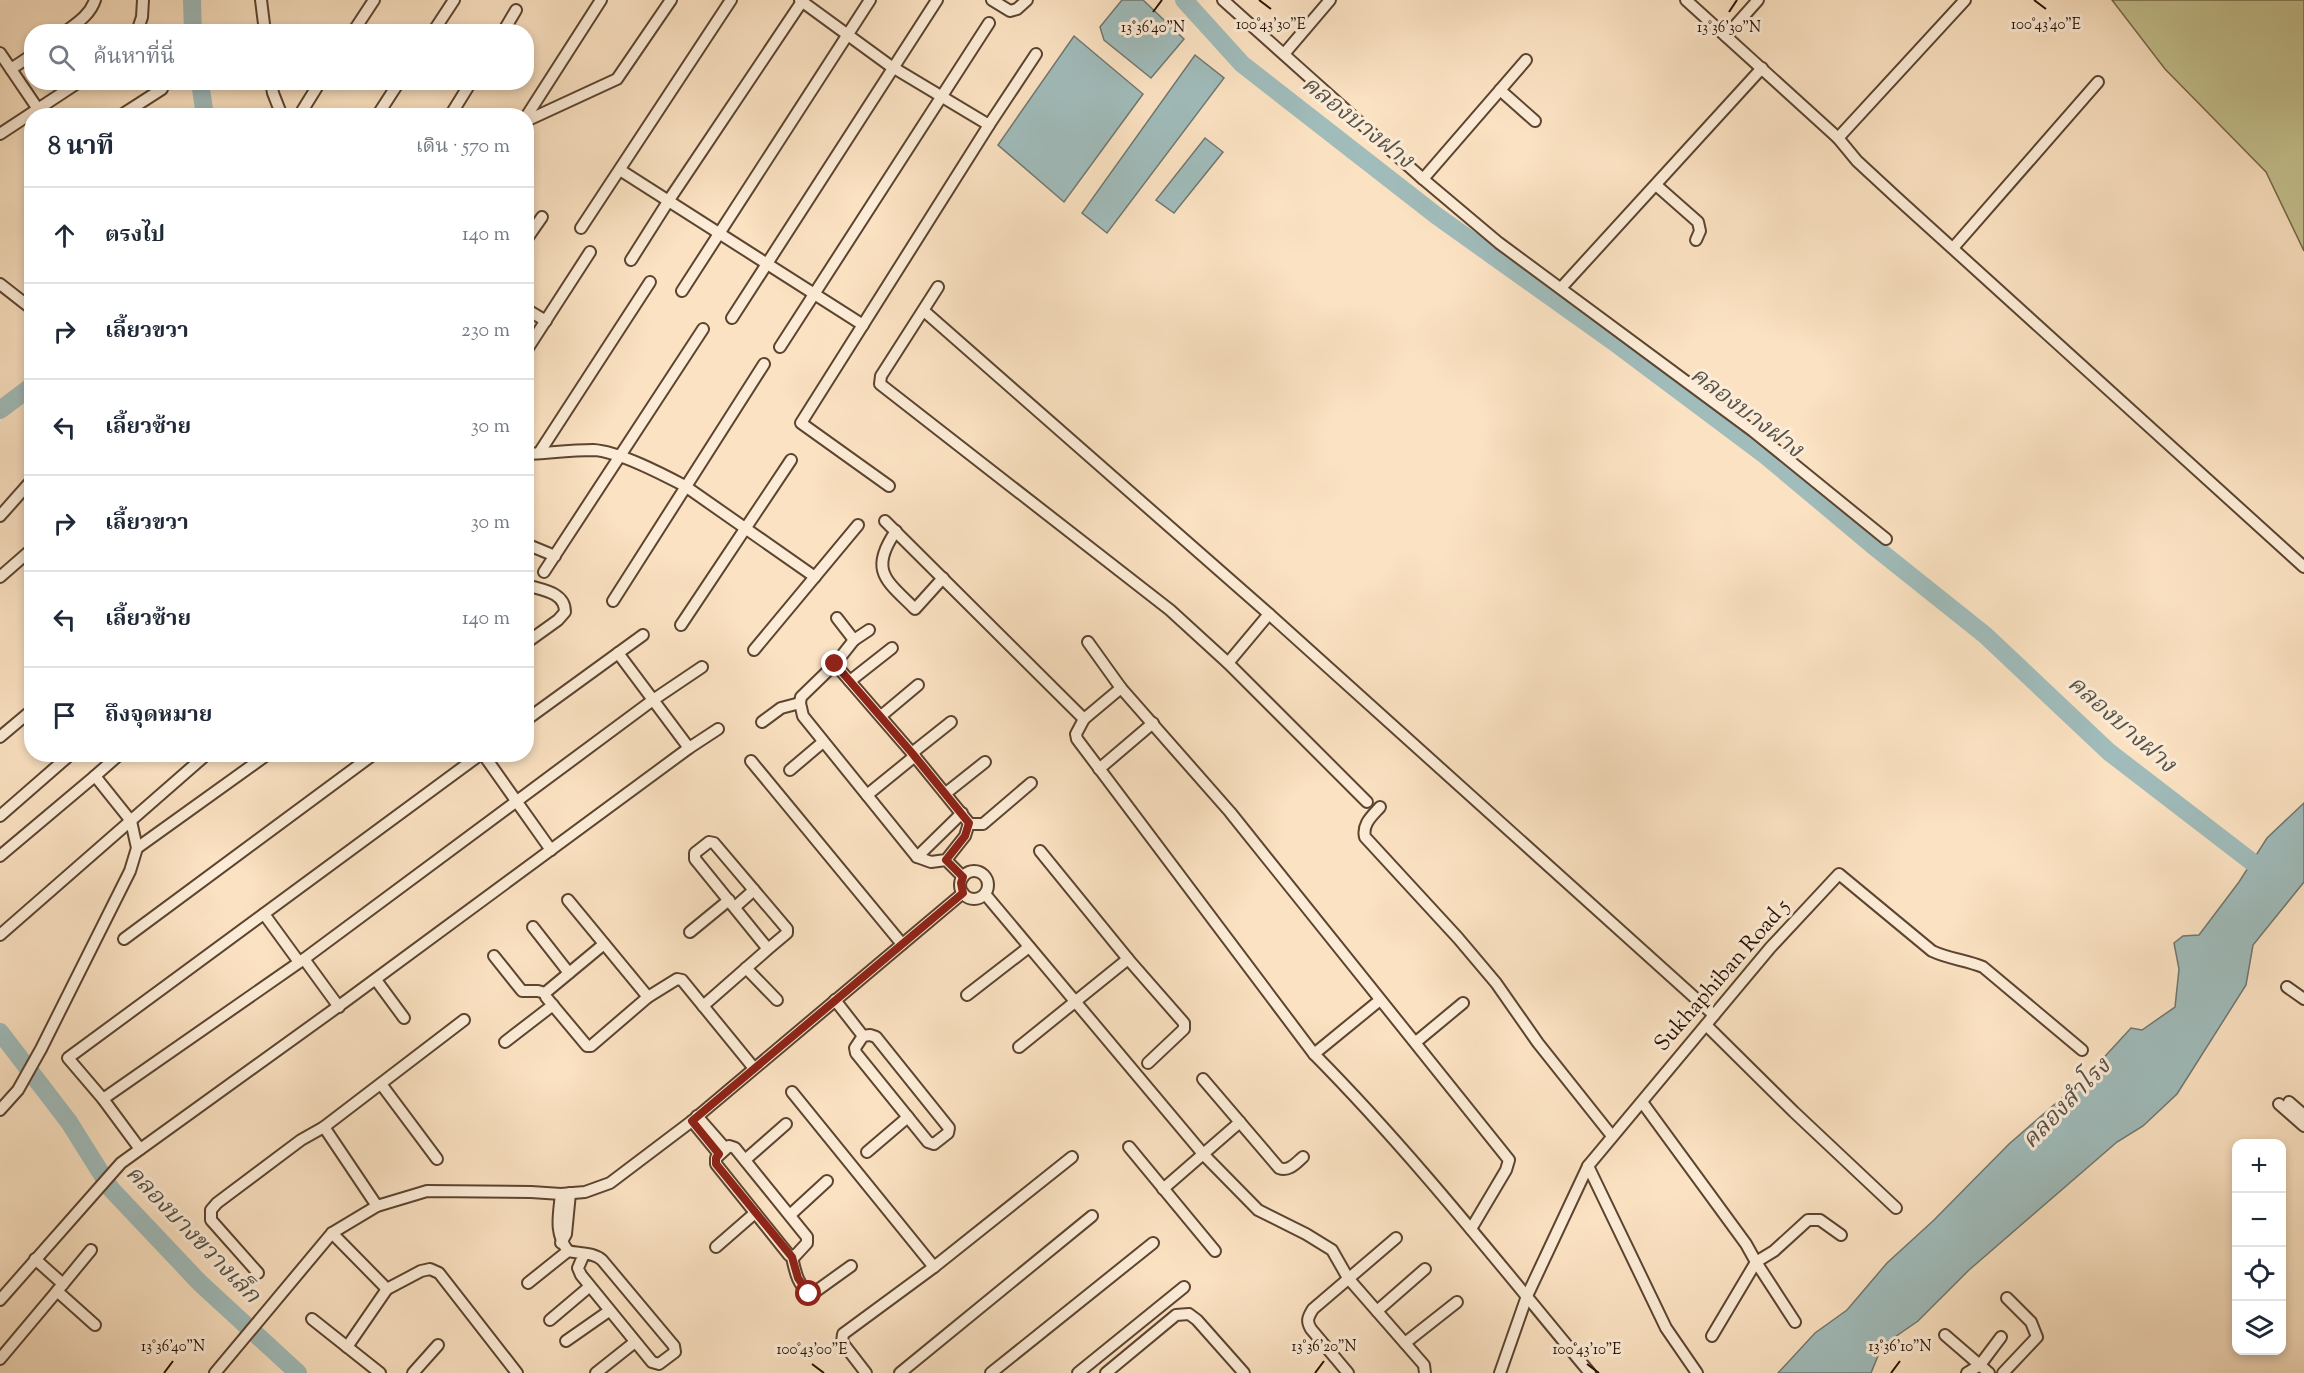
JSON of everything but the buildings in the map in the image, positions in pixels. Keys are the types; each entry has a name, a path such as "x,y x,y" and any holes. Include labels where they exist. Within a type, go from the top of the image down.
{"street":[{"path":"76,24 89,12 95,0"},
{"path":"140,24 143,0"},
{"path":"261,0 264,24"},
{"path":"358,24 374,0"},
{"path":"438,24 454,0"},
{"path":"533,108 601,0"},
{"path":"534,115 617,79 671,0"},
{"path":"581,228 731,0"},
{"path":"682,291 870,0"},
{"path":"732,318 937,0"},
{"path":"992,0 1010,11 1017,9 1027,0"},
{"path":"1223,0 1423,179 1499,243 1762,438 1887,539"},
{"path":"1284,54 1330,0"},
{"path":"1686,0 1838,138 1857,160 2062,350 2173,447 2304,567"},
{"path":"1726,36 1758,0"},
{"path":"1838,138 1965,0"},
{"path":"631,260 801,1 894,68 989,125"},
{"path":"508,24 516,10"},
{"path":"780,347 989,23"},
{"path":"0,53 24,89"},
{"path":"889,486 801,423 1035,54"},
{"path":"11,69 24,60"},
{"path":"1423,179 1526,60"},
{"path":"1562,288 1762,68"},
{"path":"1953,248 2098,82"},
{"path":"25,90 37,108"},
{"path":"46,108 69,90"},
{"path":"132,108 159,90"},
{"path":"272,90 279,108"},
{"path":"304,108 315,90"},
{"path":"382,108 394,90"},
{"path":"455,108 466,90"},
{"path":"1500,90 1535,121"},
{"path":"0,134 24,121"},
{"path":"620,170 863,325"},
{"path":"1656,185 1698,222 1700,231 1696,240"},
{"path":"534,228 542,216"},
{"path":"534,339 590,252"},
{"path":"539,453 650,282"},
{"path":"0,284 24,303"},
{"path":"938,287 881,376 880,384 1125,574 1228,663 1367,801"},
{"path":"924,311 1269,614 1714,1015"},
{"path":"534,314 546,321"},
{"path":"544,572 703,329"},
{"path":"613,601 764,364"},
{"path":"534,453 595,450 621,457 685,486 815,577"},
{"path":"681,625 791,460"},
{"path":"0,516 24,489"},
{"path":"885,521 1084,719"},
{"path":"754,650 858,525"},
{"path":"896,531 883,557 882,570 885,579 915,609 942,578"},
{"path":"534,547 555,556"},
{"path":"0,577 24,556"},
{"path":"534,588 561,597 565,604 565,612 558,620 534,637"},
{"path":"1228,663 1269,614"},
{"path":"837,618 854,640"},
{"path":"869,630 854,640 835,664 806,691 800,703 803,717 917,857 931,862 946,860 965,836 969,824"},
{"path":"534,714 643,635"},
{"path":"1088,642 1121,688 1230,812 1509,1160 1506,1170 1471,1229"},
{"path":"850,681 892,648"},
{"path":"618,653 689,748"},
{"path":"835,664 914,754 969,824"},
{"path":"104,1099 302,960 653,700 702,667"},
{"path":"881,716 918,685"},
{"path":"1121,688 1084,719 1078,729 1077,739 1314,1054 1355,1096 1471,1229 1590,1373"},
{"path":"762,722 781,708 800,703"},
{"path":"0,737 24,717"},
{"path":"867,795 951,722"},
{"path":"1100,769 1153,723"},
{"path":"0,1300 121,1163 339,1007 689,748 718,729"},
{"path":"790,770 823,742"},
{"path":"751,760 902,944"},
{"path":"0,816 62,762"},
{"path":"0,856 111,762"},
{"path":"0,935 198,762"},
{"path":"137,849 257,762"},
{"path":"124,939 363,762"},
{"path":"140,1149 104,1099 68,1058 471,762"},
{"path":"488,762 551,850"},
{"path":"946,793 985,762"},
{"path":"0,1110 18,1090 41,1048 130,871 137,849 131,820 95,776"},
{"path":"969,824 983,824 1031,783"},
{"path":"1380,807 1366,824 1365,837 1496,983 1538,1043 1612,1136"},
{"path":"917,857 962,813"},
{"path":"703,1006 768,949 788,931 714,843 709,842 694,856 768,949"},
{"path":"1040,851 1185,1025 1184,1029 1148,1063"},
{"path":"946,860 963,877"},
{"path":"963,893 961,883 963,877 973,871 982,873 988,885 985,894"},
{"name":"Sukhaphiban Road 5","path":"1500,1373 1527,1296 1588,1166 1770,948 1839,874 1932,951 1946,958 1968,961 1983,967 2082,1050"},
{"path":"690,932 754,890"},
{"path":"215,1373 260,1316 332,1233 377,1206 427,1191 565,1194 585,1192 610,1184 695,1119 963,893"},
{"path":"963,893 973,898 985,894"},
{"path":"985,894 1204,1155 1258,1210 1332,1250 1348,1278 1424,1365 1425,1373"},
{"path":"568,900 648,997"},
{"path":"264,914 339,1007"},
{"path":"533,927 569,973"},
{"path":"546,993 604,944"},
{"path":"967,995 1029,946"},
{"path":"494,956 522,991 538,990 546,993"},
{"path":"1019,1047 1128,959"},
{"path":"746,968 777,1000"},
{"path":"546,993 546,997 585,1044 591,1046 648,997 677,979 682,980 753,1068"},
{"path":"376,980 404,1018"},
{"path":"2287,987 2304,999"},
{"path":"835,1000 863,1036"},
{"path":"1314,1054 1380,1000"},
{"path":"1416,1042 1463,1003"},
{"path":"505,1042 553,1005"},
{"path":"258,1273 211,1220 211,1210 291,1147 324,1127 464,1020"},
{"path":"1706,1025 1896,1208"},
{"path":"863,1036 876,1037 949,1131 931,1144 908,1117 856,1053 855,1048 863,1036"},
{"path":"1203,1079 1279,1168 1284,1170 1290,1168 1303,1157"},
{"path":"381,1084 437,1159"},
{"path":"792,1092 934,1267"},
{"path":"1642,1102 1746,1244 1796,1322"},
{"path":"2304,1114 2284,1103 2304,1126"},
{"path":"867,1152 908,1117"},
{"path":"695,1119 722,1151"},
{"path":"1163,1189 1240,1122"},
{"path":"745,1160 786,1124"},
{"path":"324,1127 377,1206"},
{"path":"792,1257 808,1240 745,1160 732,1147 722,1151 716,1158 716,1164 792,1257 798,1278 806,1291 812,1294 851,1266"},
{"path":"1130,1147 1215,1251"},
{"path":"866,1373 842,1342 843,1335 934,1267 1072,1157"},
{"path":"1588,1166 1666,1328 1697,1373"},
{"path":"790,1215 827,1181"},
{"path":"565,1194 557,1231 564,1247 584,1254 593,1254 602,1260 676,1350 656,1364 589,1287 578,1268 584,1254"},
{"path":"716,1247 755,1213"},
{"path":"900,1373 1092,1216"},
{"path":"1712,1336 1756,1262 1774,1251 1808,1220 1820,1220 1841,1235"},
{"path":"332,1233 387,1288"},
{"path":"1348,1373 1307,1322 1313,1309 1396,1238"},
{"path":"992,1373 1153,1243"},
{"path":"528,1283 564,1247"},
{"path":"0,1359 91,1250"},
{"path":"35,1260 95,1325"},
{"path":"347,1347 387,1288 421,1271 430,1269 439,1273 517,1373"},
{"path":"1377,1311 1425,1269"},
{"path":"550,1320 589,1287"},
{"path":"1078,1373 1184,1287"},
{"path":"2003,1373 2037,1337 2031,1322 2007,1298"},
{"path":"1405,1343 1456,1302"},
{"path":"566,1341 609,1311"},
{"path":"1106,1373 1176,1315 1189,1314 1244,1373"},
{"path":"312,1319 380,1373"},
{"path":"1945,1335 1984,1369"},
{"path":"1967,1373 1984,1369 2001,1336"},
{"path":"596,1373 635,1342"},
{"path":"413,1373 438,1345"}],"shaded area":[{"path":"2112,0 2304,0 2304,251 2266,172 2165,69"}],"water":[{"path":"1122,0 1143,0 1184,39 1151,78 1104,40 1100,27"},
{"path":"1074,36 1143,94 1064,202 998,145"},
{"path":"1195,55 1224,78 1107,233 1082,213"},
{"path":"1205,138 1223,152 1174,213 1156,200"},
{"name":"คลองสำโรง","path":"2304,803 2304,882 2253,945 2246,985 2177,1094 2143,1126 2117,1142 1969,1270 1918,1321 1882,1346 1871,1373 1778,1373 1815,1333 1847,1310 1887,1263 1934,1220 2009,1144 2085,1078 2131,1028 2142,1030 2175,1007 2179,969 2174,943 2183,936 2199,935 2239,882 2267,838"}],"waterway":[{"name":"คลองบางขวางเล็ก","path":"192,0 193,24"},
{"name":"คลองบางฝาง","path":"1184,0 1242,64 1437,216 1618,345 1765,455 1985,635 2109,752 2269,875"},
{"name":"คลองบางขวางเล็ก","path":"201,90 204,108"},
{"name":"คลองบางขวางเล็ก","path":"0,410 24,392"},
{"name":"คลองบางขวางเล็ก","path":"0,1032 69,1122 111,1189 200,1283 298,1373"}],"route":[{"path":"809,1294 796,1274 792,1257 716,1164 715,1161 719,1154 692,1121 963,893 961,888 963,877 946,860 965,836 969,823 835,664"}]}
